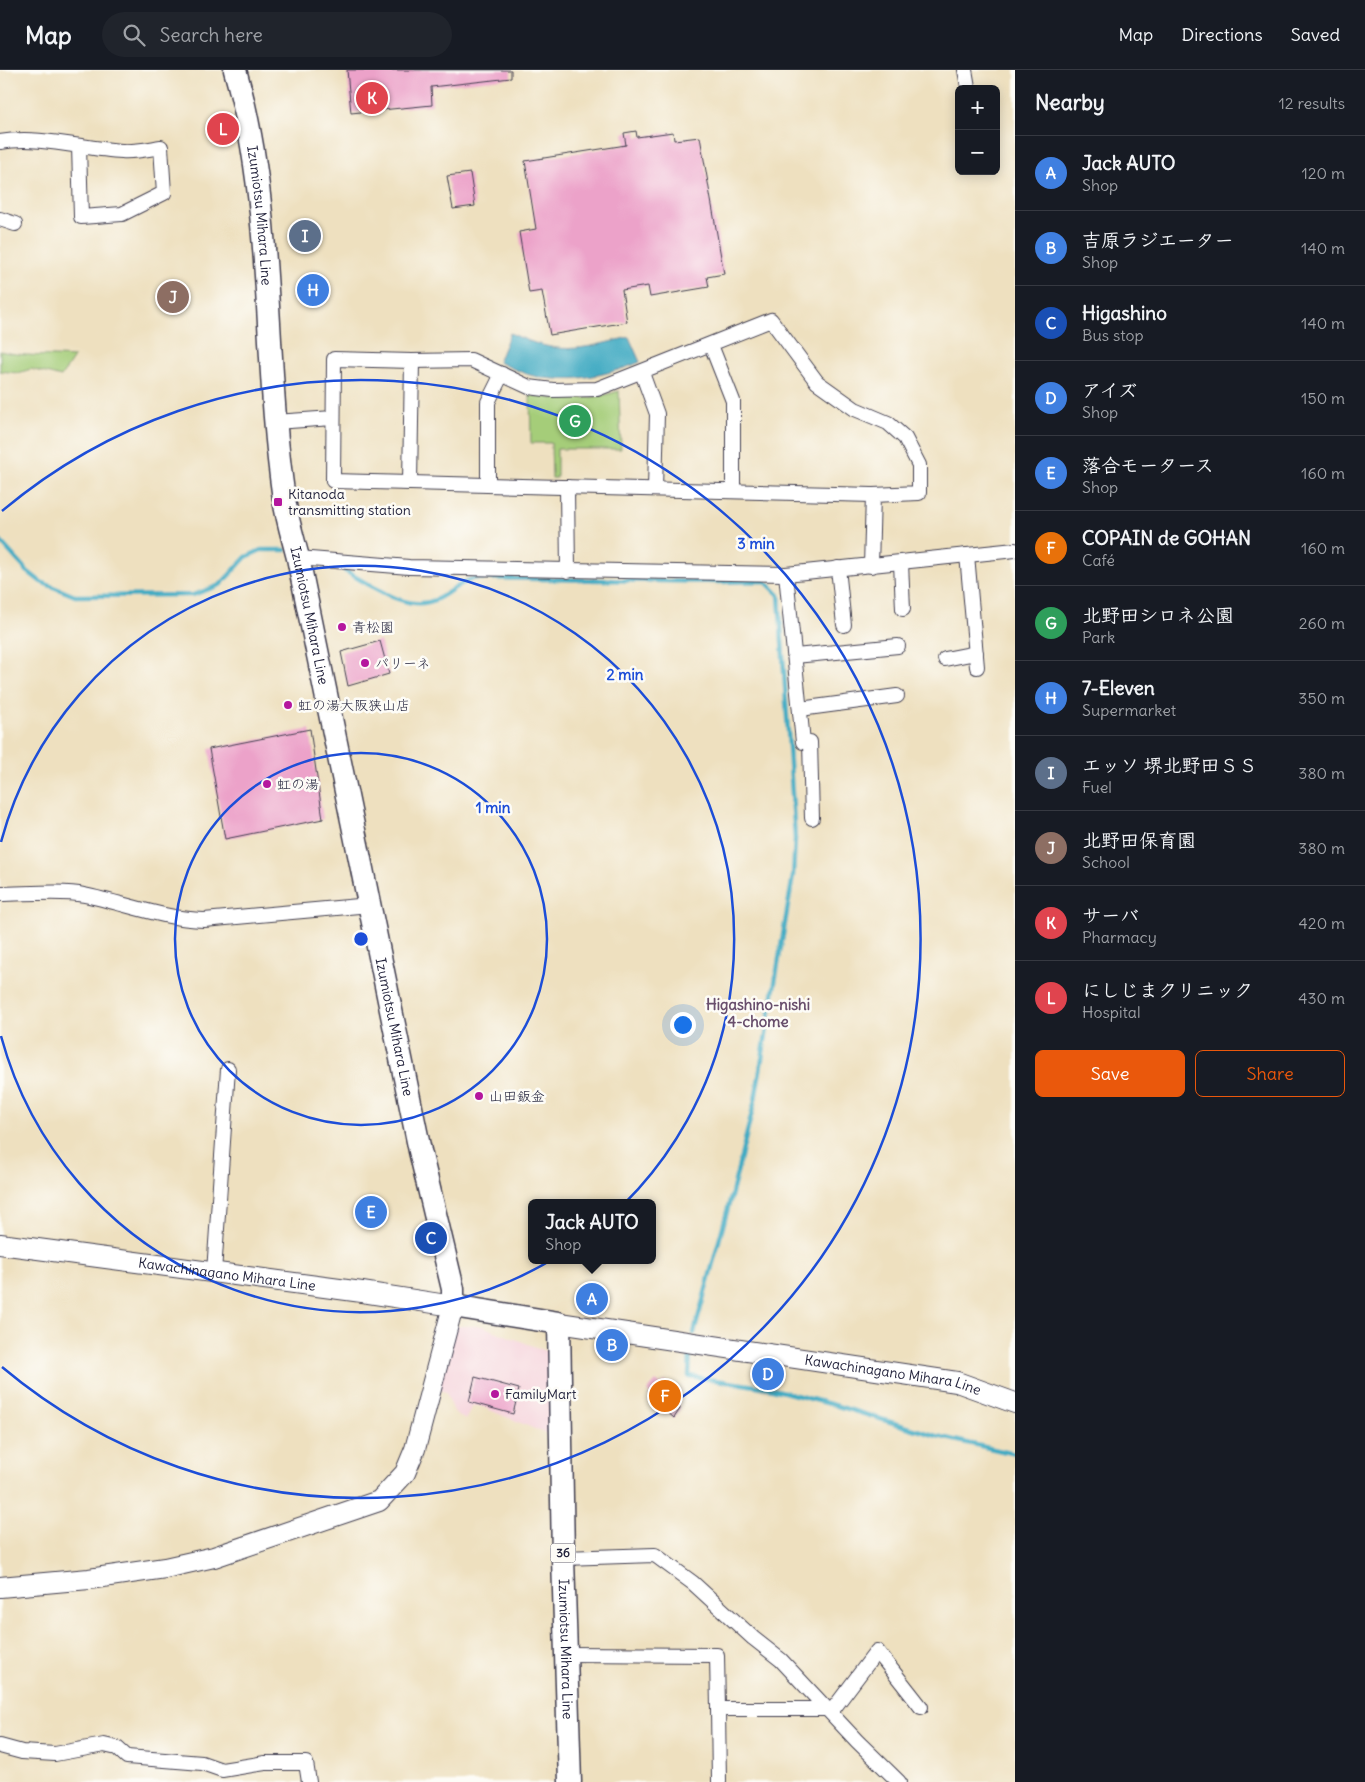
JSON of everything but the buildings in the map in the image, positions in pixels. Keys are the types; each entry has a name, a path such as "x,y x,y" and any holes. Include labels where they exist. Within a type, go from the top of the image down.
{"main road":[{"name":"Izumiotsu Mihara Line","path":"235,70 252,146 264,249 275,422 284,500 298,558 420,1151 453,1289 453,1306"},
{"name":"Kawachinagano Mihara Line","path":"0,1244 453,1306"},
{"path":"0,1587 89,1579 165,1568 214,1557 379,1501 405,1473 415,1449 453,1306 559,1323"},
{"name":"Izumiotsu Mihara Line","path":"559,1323 563,1558 570,1782"},
{"name":"Kawachinagano Mihara Line","path":"559,1323 957,1382 1015,1403"}],"street":[{"path":"965,70 968,85"},
{"path":"0,142 15,140 79,146 124,152 161,147 164,194 122,214 81,218 79,146"},
{"path":"0,219 15,224"},
{"path":"771,320 817,382 855,409 888,423 905,438 919,464 918,493 873,494 655,490 333,481 334,359 471,360 529,387 553,390 597,389 642,373 771,320"},
{"path":"711,345 733,401 733,491"},
{"path":"410,483 412,361"},
{"path":"642,373 657,414 655,490"},
{"path":"488,485 488,402 502,374"},
{"path":"275,422 333,418"},
{"path":"567,488 568,571"},
{"path":"871,566 873,494"},
{"path":"298,558 409,567 568,571 730,571 786,574 1015,550"},
{"path":"967,555 976,667"},
{"path":"901,563 903,609"},
{"path":"838,568 844,625"},
{"path":"786,574 803,742 810,742 812,818"},
{"path":"795,656 898,646"},
{"path":"945,659 976,653"},
{"path":"800,709 897,696"},
{"path":"0,894 83,894 143,911 190,920 370,905"},
{"path":"214,1272 228,1069"},
{"path":"563,1558 655,1555 694,1583 781,1660 899,1782"},
{"path":"829,1711 876,1651 921,1707"},
{"path":"566,1654 717,1655 719,1782"},
{"path":"718,1709 829,1711"},
{"path":"0,1746 22,1752 54,1754 104,1745 117,1748 127,1757 202,1763 222,1770 264,1763 306,1763 309,1782"}],"shaded area":[{"path":"455,1326 482,1326 551,1353 554,1437 480,1406 473,1406 465,1420 454,1412 446,1392 438,1389"}],"green space":[{"path":"0,351 27,355 74,357 61,377 31,369 18,373 0,371"},
{"path":"619,391 621,449 557,449 557,478 552,478 551,443 531,443 530,395 575,399"}],"water":[{"path":"510,333 556,348 582,348 629,337 640,362 615,371 586,377 571,379 543,378 518,371 498,362"}],"waterway":[{"path":"0,541 27,571 41,582 75,596 193,595 220,585 246,557 261,550 285,550"},
{"path":"345,571 388,595 412,603 424,603 435,600 458,585 476,578 765,581 779,595 795,839 793,876 755,1100 694,1333"},
{"path":"690,1352 689,1376 769,1388 834,1405 937,1436 1015,1454"}],"place":[{"name":"サーバ","path":"372,98"},
{"name":"にしじまクリニック","path":"223,129"},
{"name":"エッソ 堺北野田ＳＳ","path":"305,236"},
{"name":"7-Eleven","path":"313,290"},
{"name":"北野田保育園","path":"173,297"},
{"name":"北野田シロネ公園","path":"575,421"},
{"name":"Kitanoda transmitting station","path":"278,502"},
{"name":"青松園","path":"342,627"},
{"name":"パリーネ","path":"365,663"},
{"name":"虹の湯大阪狭山店","path":"288,705"},
{"name":"虹の湯","path":"267,784"},
{"name":"山田鈑金","path":"479,1096"},
{"name":"落合モータース","path":"371,1212"},
{"name":"Higashino","path":"431,1238"},
{"name":"Jack AUTO","path":"592,1299"},
{"name":"吉原ラジエーター","path":"612,1345"},
{"name":"アイズ","path":"768,1374"},
{"name":"FamilyMart","path":"495,1394"},
{"name":"COPAIN de GOHAN","path":"665,1396"}],"district":[{"name":"Higashino-nishi 4-chome","path":"758,1014"}]}
